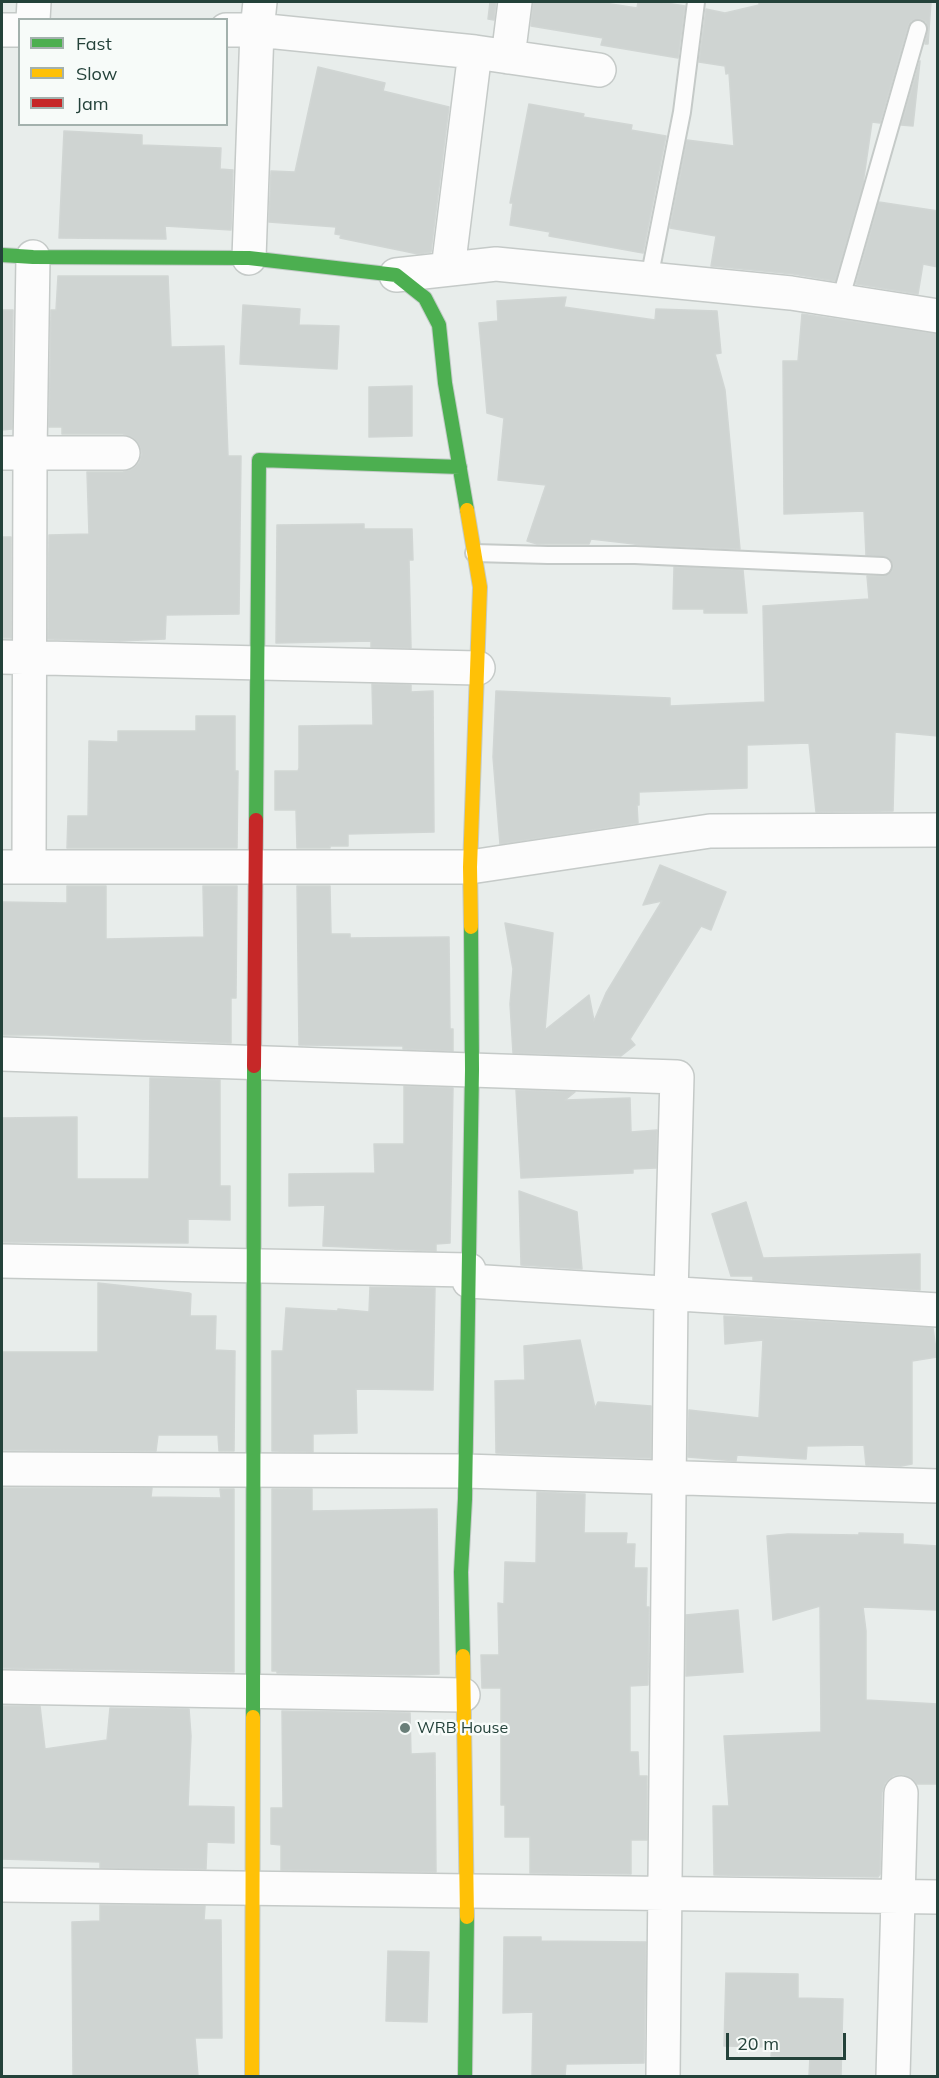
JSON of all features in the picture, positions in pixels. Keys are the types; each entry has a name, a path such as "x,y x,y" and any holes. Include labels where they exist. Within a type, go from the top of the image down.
{"street":[{"path":"33,18 34,2"},
{"path":"508,57 515,2"},
{"path":"249,258 248,21 599,70"},
{"path":"2,30 18,30"},
{"path":"448,269 475,52"},
{"path":"938,316 791,293 496,264 396,275 249,258 17,256 15,867 470,867 710,831 938,830"},
{"path":"396,275 425,298 439,325 445,383 480,587 470,867 472,1070 461,1572 467,1891 465,2076"},
{"path":"16,453 123,453"},
{"path":"252,2076 254,1063 259,460 460,466"},
{"path":"15,658 478,668"},
{"path":"2,1054 677,1077 671,1293 663,2076"},
{"path":"2,1262 254,1266 469,1276 671,1293 938,1310"},
{"path":"2,1469 465,1471 938,1486"},
{"path":"2,1687 463,1695"},
{"path":"893,2076 901,1793"},
{"path":"2,1885 938,1897"}],"lane":[{"path":"649,279 682,112 696,2"},
{"path":"840,301 918,28"},
{"path":"474,553 635,555 883,566"}],"building":[{"path":"490,2 496,2 494,20 488,19"},
{"path":"533,2 598,2 637,8 638,2 660,2 685,6 678,58 601,45 603,38 531,26"},
{"path":"759,2 931,2 928,44 925,44 928,31 926,22 920,19 911,21 880,123 872,122 863,184 835,281 793,274 711,266 716,236 670,228 687,140 734,146 729,73 726,74 725,66 699,62 706,9 725,13 759,5"},
{"path":"920,61 913,126 901,125"},
{"path":"318,67 385,83 383,91 449,107 431,252 418,254 340,238 341,235 335,234 336,227 269,222 271,171 295,172"},
{"path":"529,104 584,114 583,117 632,125 631,130 666,136 643,253 549,236 550,232 510,225 513,203 510,203"},
{"path":"64,131 142,135 142,145 221,148 220,169 233,170 231,230 165,226 166,239 59,238"},
{"path":"879,202 938,211 938,267 923,264 918,294 856,284"},
{"path":"58,276 168,276 171,347 224,346 228,456 241,456 239,614 166,615 165,639 120,641 48,639 49,535 89,534 87,472 123,472 139,463 142,454 139,444 132,437 123,434 62,434 62,427 49,427 51,310 56,310"},
{"path":"566,297 564,307 655,320 656,309 717,311 721,353 715,354 725,390 740,549 643,545 591,539 589,544 537,544 527,541 546,485 498,480 504,418 487,413 479,323 498,321 497,301"},
{"path":"243,305 300,309 299,325 339,326 337,369 240,364"},
{"path":"2,310 13,310 12,429 2,430"},
{"path":"802,314 938,334 938,736 895,732 893,811 816,812 809,743 747,745 747,788 639,792 638,823 500,844 493,757 496,691 670,698 670,706 765,702 763,606 869,599 867,576 883,576 892,571 893,566 889,558 866,555 864,511 784,514 783,361 798,361"},
{"path":"412,386 412,436 369,437 369,387"},
{"path":"364,524 364,529 412,529 413,560 409,560 411,648 371,647 371,641 276,643 277,525"},
{"path":"2,537 11,537 11,638 2,638"},
{"path":"674,567 743,570 747,613 704,613 704,609 673,609"},
{"path":"372,684 411,685 411,692 433,691 434,832 348,834 348,846 297,848 296,810 275,810 275,771 298,771 299,726 373,725"},
{"path":"196,716 235,716 235,771 238,771 237,848 67,848 68,816 88,816 89,741 118,742 118,731 196,731"},
{"path":"660,865 726,892 711,930 701,926 630,1039 635,1045 621,1056 513,1053 510,1004 513,969 505,923 553,933 545,1030 589,995 594,1021 606,993 662,901 643,905"},
{"path":"67,886 106,886 106,939 204,937 203,886 237,886 236,998 231,998 231,1043 2,1035 2,902 67,903"},
{"path":"297,886 330,886 331,934 350,934 350,938 449,937 450,1029 453,1029 453,1051 403,1049 403,1046 299,1045"},
{"path":"150,1078 220,1080 220,1186 230,1186 230,1220 188,1219 188,1243 2,1242 2,1118 77,1117 77,1179 149,1179"},
{"path":"404,1086 453,1088 450,1243 436,1244 436,1251 323,1246 325,1205 289,1206 289,1174 375,1173 374,1144 404,1144"},
{"path":"516,1090 575,1092 565,1100 630,1098 631,1132 657,1130 656,1168 633,1169 633,1173 521,1178"},
{"path":"519,1191 577,1212 582,1269 521,1265"},
{"path":"746,1202 763,1258 920,1254 920,1290 753,1280 753,1276 731,1276 712,1214"},
{"path":"98,1283 189,1293 191,1294 190,1316 216,1316 215,1350 235,1351 234,1451 219,1451 218,1435 158,1435 156,1451 2,1450 2,1352 98,1352"},
{"path":"370,1287 435,1288 433,1390 356,1389 357,1433 313,1434 313,1452 272,1451 272,1351 283,1351 286,1308 369,1312"},
{"path":"724,1316 933,1328 937,1357 912,1361 912,1464 866,1465 864,1445 807,1446 806,1459 737,1455 736,1461 688,1457 689,1410 759,1418 763,1340 725,1344"},
{"path":"580,1340 595,1408 598,1402 651,1406 651,1458 496,1453 495,1381 525,1380 524,1346"},
{"path":"2,1488 152,1488 151,1497 221,1498 220,1489 234,1489 234,1672 2,1668"},
{"path":"272,1489 312,1489 312,1511 437,1509 439,1674 277,1673 277,1671 272,1671"},
{"path":"537,1492 585,1494 584,1533 627,1533 626,1544 635,1544 634,1568 647,1568 648,1685 630,1686 630,1752 638,1752 639,1776 647,1776 647,1840 631,1840 631,1874 530,1873 530,1837 505,1837 505,1805 501,1805 501,1688 482,1688 481,1655 499,1655 498,1603 504,1604 505,1562 536,1563"},
{"path":"859,1533 903,1534 903,1544 938,1546 936,1610 863,1607 866,1631 866,1700 938,1704 938,1784 917,1784 910,1777 901,1774 893,1776 885,1783 882,1792 880,1874 878,1877 714,1875 713,1806 729,1806 724,1736 821,1732 820,1606 773,1620 767,1536 859,1535"},
{"path":"738,1610 743,1672 686,1676 686,1615"},
{"path":"2,1706 40,1706 45,1749 107,1740 110,1708 189,1709 191,1736 188,1806 234,1807 234,1843 207,1842 206,1869 100,1868 100,1862 2,1859"},
{"path":"282,1711 410,1713 411,1754 435,1753 436,1872 281,1870 281,1845 271,1844 271,1808 283,1808"},
{"path":"100,1905 205,1906 204,1920 221,1920 222,2038 195,2038 198,2076 73,2076 72,1922 100,1921"},
{"path":"504,1937 541,1937 541,1941 646,1942 644,2063 566,2064 565,2076 532,2076 533,2012 503,2013"},
{"path":"388,1951 429,1952 427,2022 386,2021"},
{"path":"726,1973 798,1974 798,1998 843,1999 841,2076 809,2076 810,2057 771,2056 772,2047 724,2046"}],"traffic: fast":[{"path":"2,255 249,258 396,275 425,298 439,325 445,383 467,510"},
{"path":"256,820 259,460 460,467"},
{"path":"463,1656 461,1572 465,1499 472,1070 471,927"},
{"path":"253,1717 254,1066"},
{"path":"465,2076 467,1917"}],"traffic: slow":[{"path":"467,510 480,587 470,867 471,927"},
{"path":"463,1656 467,1917"},
{"path":"252,2076 253,1717"}],"traffic: jam":[{"path":"254,1066 256,820"}],"place":[{"name":"WRB House","path":"405,1728"}]}
